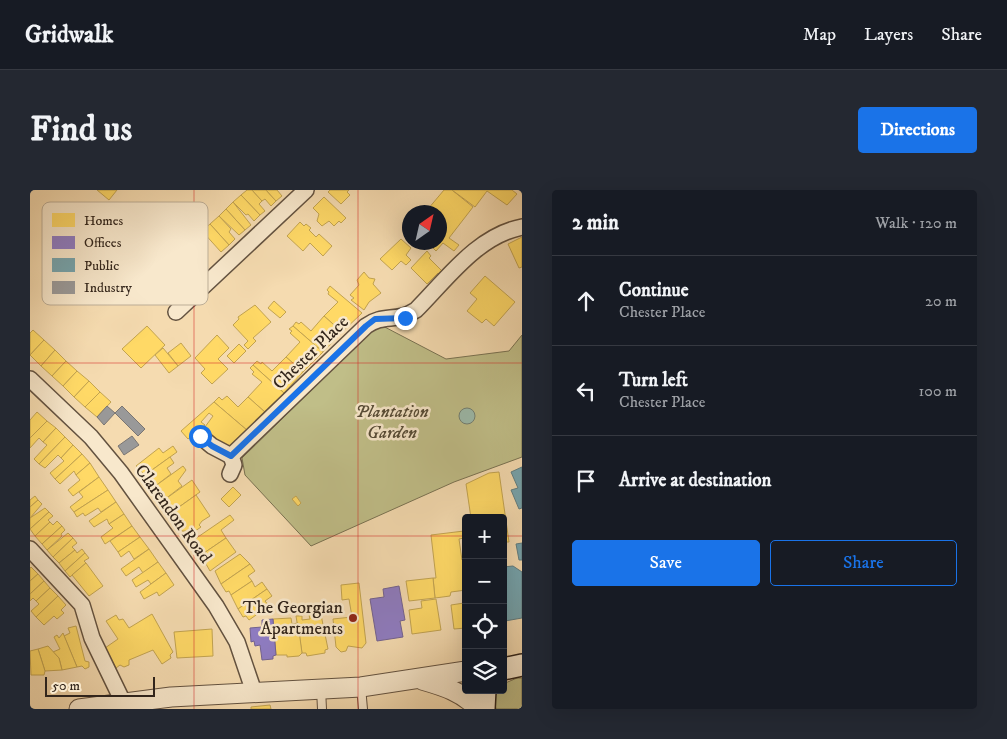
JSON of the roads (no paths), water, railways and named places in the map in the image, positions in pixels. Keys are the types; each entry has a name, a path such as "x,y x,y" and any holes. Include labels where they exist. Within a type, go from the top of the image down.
{"main road":[{"path":"484,709 485,694"}],"street":[{"path":"208,282 306,190"},
{"name":"Chester Place","path":"231,456 366,326 375,319 405,318 416,310 484,241 506,230 522,227"},
{"path":"176,312 183,305"},
{"name":"Clarendon Road","path":"30,379 91,437 126,480 216,606 237,642 254,692"},
{"path":"200,436 212,446 231,456 234,465 230,474"},
{"path":"30,549 82,605 92,638 123,702"},
{"path":"79,709 123,702 254,692 361,687 462,672"},
{"path":"413,678 447,687 466,698 478,709"}],"lane":[{"path":"361,687 363,709"},
{"path":"321,688 322,709"}],"place":[{"name":"The Georgian Apartments","path":"353,618"}],"park label":[{"name":"Plantation Garden","path":"392,422"}]}
